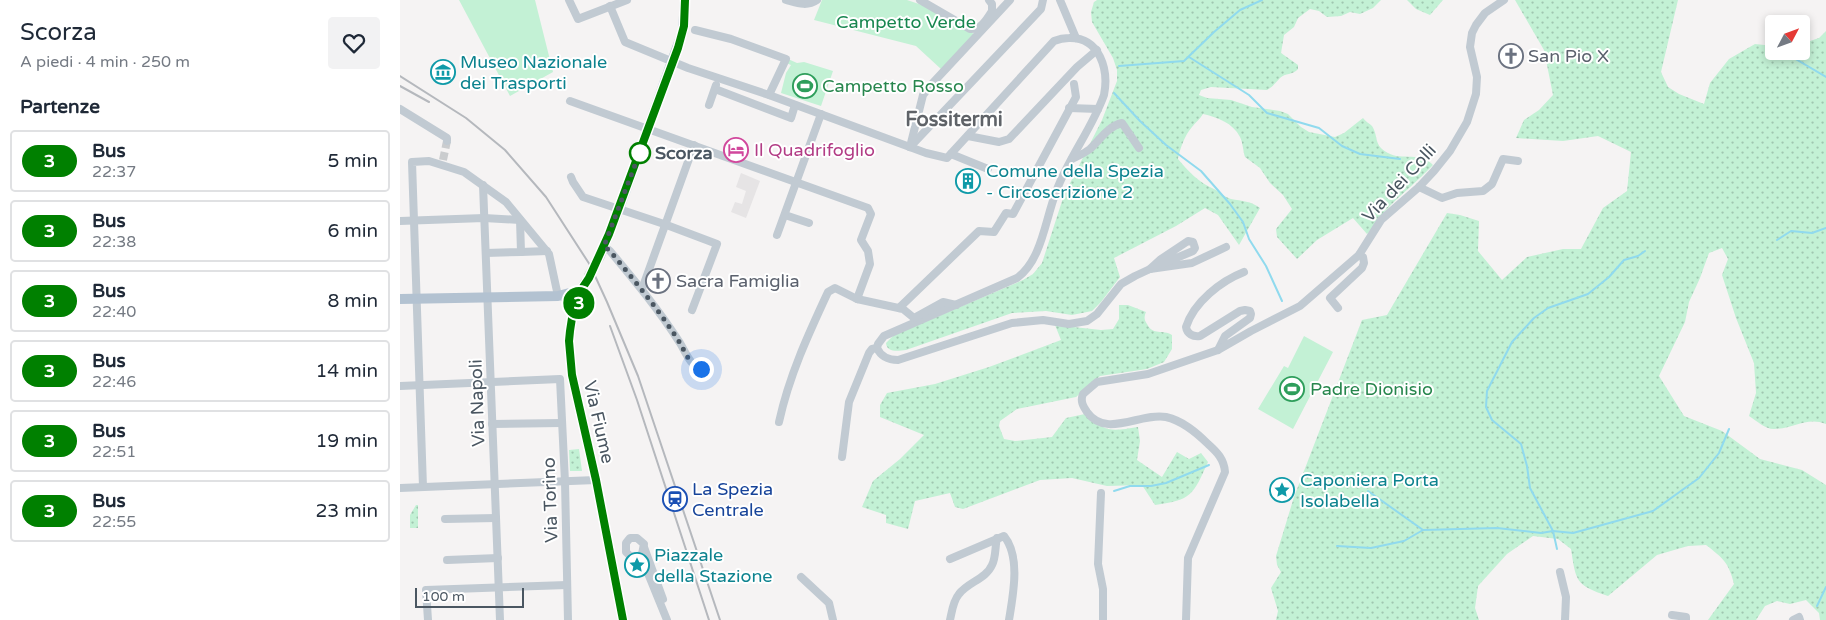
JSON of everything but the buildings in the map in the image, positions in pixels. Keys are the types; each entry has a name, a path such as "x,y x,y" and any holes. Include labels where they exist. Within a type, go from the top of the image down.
{"main road":[{"path":"602,251 673,62 683,31 685,0"},
{"path":"400,299 560,296 581,290"}],"street":[{"path":"569,0 578,19 627,0"},
{"path":"786,0 802,4 811,4 817,0"},
{"path":"920,0 974,29 981,25 993,9 989,0"},
{"path":"910,148 923,95 1010,0"},
{"path":"910,148 1041,9 1043,0"},
{"path":"1060,0 1076,38"},
{"name":"Via dei Colli","path":"1186,620 1188,558 1225,472 1224,462 1197,434 1172,419 1158,417 1110,425 1093,419 1085,410 1081,399 1087,389 1097,382 1148,374 1218,350 1300,306 1359,255 1381,220 1419,187 1450,151 1467,122 1476,94 1477,77 1470,47 1472,33 1486,13 1504,0"},
{"path":"610,6 625,42 673,62 769,95 926,154 947,158 1054,42 1063,38 1076,38 1086,41 1097,50 1103,62 1106,82 1104,95 1056,191 1034,261 1017,278 884,336 877,348"},
{"path":"695,30 731,39 786,59 769,95"},
{"path":"968,136 999,142 1009,139 1078,67 1097,50"},
{"path":"709,105 718,78"},
{"path":"899,308 980,231 994,232 1006,213 1013,214 1076,97 1074,84"},
{"path":"714,89 791,118 795,105"},
{"path":"570,101 869,209 871,214 861,238 868,251 870,262 857,299"},
{"path":"1069,108 1098,109"},
{"path":"400,109 447,138 447,141"},
{"path":"778,235 821,114"},
{"path":"1072,159 1088,150 1106,132 1116,125 1122,124 1139,148"},
{"path":"642,289 664,224 694,146"},
{"path":"951,154 988,169"},
{"path":"1419,187 1442,198 1457,193 1483,190 1492,184 1503,159 1518,161"},
{"path":"423,488 412,162 443,162 464,172 506,202 549,254 560,296 569,303 572,318"},
{"path":"571,177 583,197 619,208 717,244 692,310"},
{"name":"Via Napoli","path":"483,185 500,620"},
{"path":"785,215 809,223"},
{"path":"400,221 484,218 520,220"},
{"path":"520,220 521,252"},
{"path":"877,348 886,358 898,360 1012,323 1044,320 1069,324 1087,321 1097,314 1121,284 1193,251 1195,248 1193,242 1188,241 1161,259 1150,270"},
{"path":"1150,270 1192,263 1226,248"},
{"path":"486,253 547,251"},
{"path":"602,251 610,251 642,289 694,366 701,369"},
{"name":"Via dei Colli","path":"1338,308 1330,298 1362,268 1364,257 1359,255"},
{"path":"1218,350 1225,336 1250,318 1252,314 1250,311 1240,311 1200,336 1195,336 1188,332 1186,324 1210,294 1230,278 1244,272"},
{"path":"779,422 794,369 828,292 833,288 857,299 903,309 914,318 943,302 956,305"},
{"name":"Via Fiume","path":"581,290 579,303 572,318 569,341 572,375 596,480 622,620"},
{"path":"842,457 849,402 869,353 872,348 877,348"},
{"name":"Via Torino","path":"491,383 560,380 565,482 568,620"},
{"path":"400,386 491,383"},
{"path":"492,424 561,423"},
{"path":"400,488 596,480"},
{"path":"1101,493 1098,564 1103,589 1103,620"},
{"path":"445,519 496,518"},
{"path":"950,559 1004,536 1010,544 1014,583 1009,620"},
{"path":"666,620 644,566 637,557 628,555 625,549 626,543 630,538 637,538 642,541 671,620"},
{"path":"950,620 953,604 958,594 985,574 992,565 997,538"},
{"path":"637,557 642,554 644,547"},
{"path":"447,560 498,558"},
{"path":"1560,572 1566,597 1565,620"},
{"path":"801,577 829,603 833,620"},
{"path":"428,620 426,590 567,586"},
{"path":"1672,615 1686,617 1686,620"}],"shaded area":[{"path":"741,173 760,181 746,218 731,212 735,202 742,204 746,191 736,187"}],"green space":[{"path":"459,0 535,0 553,72 510,96"},
{"name":"Campetto Verde","path":"822,0 907,0 925,6 974,34 941,69 916,46 814,20"},
{"path":"1097,0 1381,0 1373,8 1360,14 1350,12 1341,16 1327,17 1319,11 1310,9 1298,18 1294,27 1284,35 1281,53 1298,65 1298,69 1282,76 1267,90 1211,87 1201,90 1199,95 1207,98 1231,100 1252,107 1280,111 1288,114 1309,132 1335,137 1344,133 1363,118 1372,126 1378,144 1383,150 1393,155 1423,158 1433,165 1387,209 1367,234 1353,218 1317,240 1297,259 1277,237 1276,229 1292,209 1283,195 1270,183 1260,168 1245,157 1241,139 1237,132 1229,124 1203,114 1187,134 1181,146 1178,159 1198,180 1226,197 1250,203 1260,208 1239,245 1218,215 1205,208 1176,226 1114,258 1120,277 1092,311 1072,315 1046,311 1012,313 906,350 891,350 886,343 894,335 1023,280 1033,274 1042,263 1064,195 1102,120 1117,81 1117,70 1113,58 1092,22 1091,12 1094,2"},
{"path":"1407,0 1443,0 1430,15 1416,9"},
{"path":"1515,0 1678,0 1661,72 1668,87 1679,94 1704,104 1710,83 1729,59 1755,44 1765,45 1765,60 1810,60 1810,41 1819,38 1826,31 1826,424 1813,421 1771,429 1749,416 1756,393 1754,363 1736,318 1722,275 1728,259 1722,248 1709,253 1689,302 1685,322 1659,376 1684,416 1722,431 1760,459 1802,470 1826,485 1826,620 1820,620 1819,613 1806,600 1790,604 1777,601 1765,606 1756,620 1708,620 1734,584 1730,571 1724,561 1706,545 1688,546 1657,555 1608,596 1589,589 1579,580 1574,568 1571,549 1558,539 1533,536 1507,554 1478,586 1475,608 1479,620 1276,620 1278,611 1271,588 1281,572 1277,565 1276,556 1294,497 1362,320 1387,315 1447,213 1479,221 1478,251 1502,280 1527,257 1563,249 1581,249 1603,208 1627,191 1631,152 1598,136 1563,141 1516,138 1524,120 1539,110 1553,95 1544,50"},
{"name":"Campetto Rosso","path":"788,59 797,63 804,62 833,71 821,106 781,93 786,73 791,65 786,63"},
{"path":"1119,305 1128,305 1146,312 1145,320 1149,328 1172,335 1172,349 1164,362 1147,369 1100,376 1076,397 1017,409 1000,421 999,426 1004,439 1015,441 1052,437 1066,418 1085,414 1104,428 1115,430 1138,427 1140,441 1137,460 1162,477 1177,452 1189,459 1201,453 1208,462 1199,482 1190,494 1177,501 1155,505 1142,485 1107,486 1072,478 1040,480 963,509 955,507 950,493 915,501 908,529 886,523 886,515 862,507 873,481 900,459 924,435 880,417 880,405 887,393 935,384 989,367 1061,340 1055,325 1101,330 1113,329 1119,319"},
{"name":"Padre Dionisio","path":"1304,336 1333,352 1293,429 1258,409 1284,366 1288,368"},
{"path":"579,449 582,471 570,471 569,450"},
{"path":"416,505 418,505 418,528 410,528 410,515"}],"waterway":[{"path":"1119,66 1184,61 1240,10 1262,0"},
{"path":"1189,57 1249,95 1267,113 1319,128 1342,146 1360,154 1400,159"},
{"path":"1797,60 1826,77"},
{"path":"1114,93 1166,145 1201,171 1230,204 1243,222 1249,239 1266,266 1282,301"},
{"path":"1777,240 1791,231 1812,233 1826,228"},
{"path":"1557,549 1553,531 1530,488 1521,444 1492,420 1486,407 1487,391 1512,342 1534,318 1548,308 1588,294 1609,277 1624,260 1638,256 1645,251"},
{"path":"1337,546 1371,548 1404,541 1423,530 1497,528 1541,533 1553,531 1573,533 1653,511 1699,478 1719,453 1729,429"},
{"path":"1114,491 1130,486 1151,486 1166,483 1209,465"},
{"path":"1368,491 1423,530"},
{"path":"1817,606 1826,587"}],"tunnel":[{"path":"443,160 447,141"},
{"path":"581,290 600,256"}],"railway":[{"path":"400,76 466,118 505,150 546,197 590,265 638,376 720,620"},
{"path":"400,86 429,102"},
{"path":"610,326 637,400 709,620"}],"bus line":[{"name":"3","path":"623,620 596,480 572,375 569,341 572,318 579,303 581,290 589,278 609,234 678,48 684,26 685,0"}],"place":[{"name":"San Pio X","path":"1511,56"},
{"name":"Museo Nazionale dei Trasporti","path":"443,72"},
{"name":"Campetto Rosso","path":"805,86"},
{"name":"Il Quadrifoglio","path":"736,150"},
{"name":"Scorza","path":"640,153"},
{"name":"Comune della Spezia - Circoscrizione 2","path":"968,181"},
{"name":"Sacra Famiglia","path":"658,281"},
{"name":"Padre Dionisio","path":"1292,389"},
{"name":"Caponiera Porta Isolabella","path":"1282,490"},
{"name":"La Spezia Centrale","path":"675,499"},
{"name":"Piazzale della Stazione","path":"637,565"}],"district":[{"name":"Fossitermi","path":"954,120"}],"route":[{"path":"640,153 642,147 604,246 642,289 694,366 701,369"}]}
